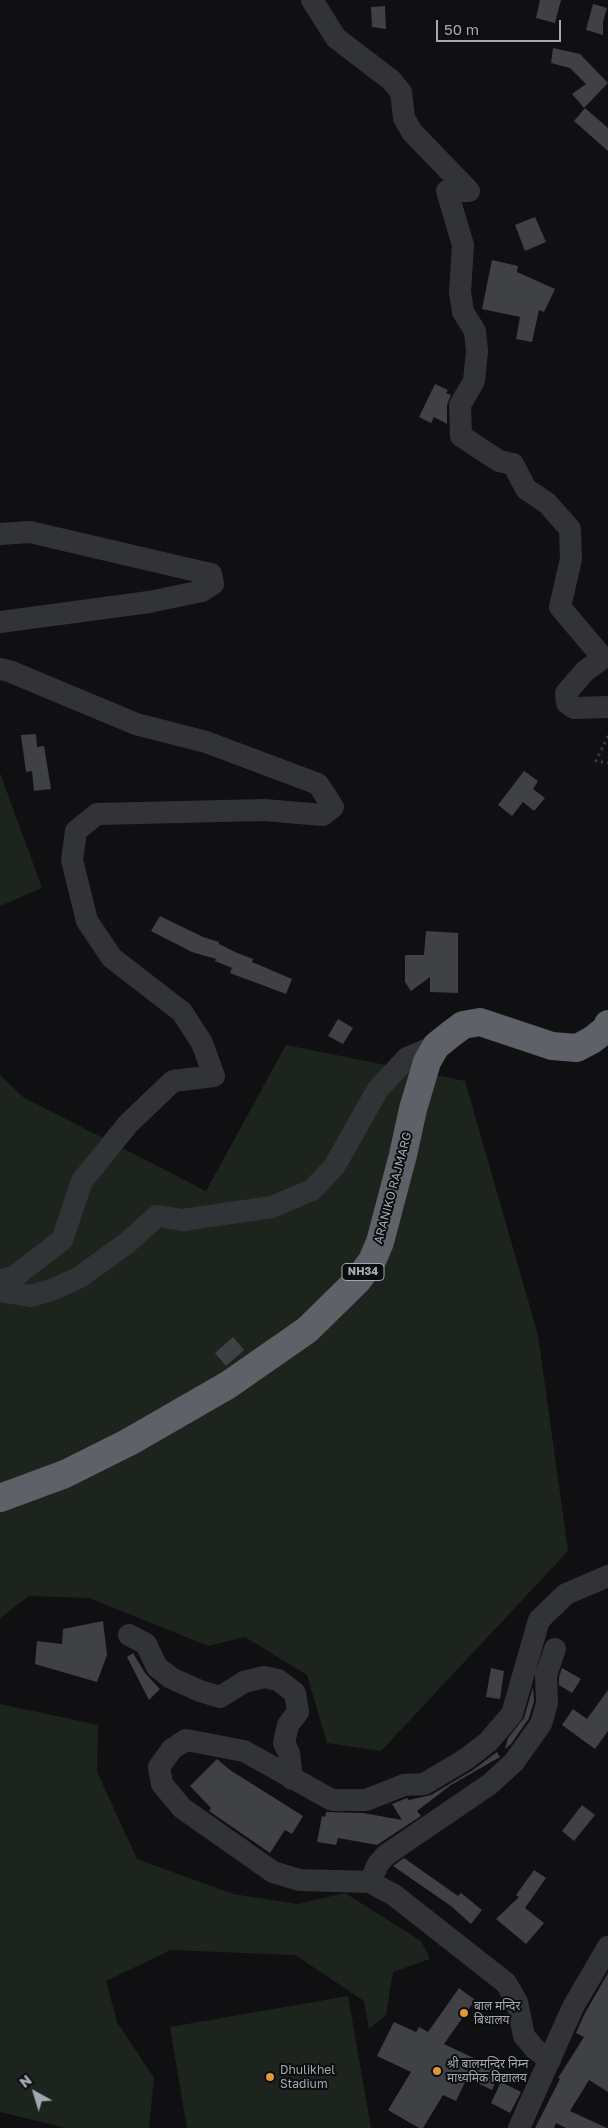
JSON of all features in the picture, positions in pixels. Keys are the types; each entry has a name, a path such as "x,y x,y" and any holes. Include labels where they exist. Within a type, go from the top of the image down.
{"highway":[{"name":"ARANIKO RAJMARG","path":"0,1498 65,1474 129,1442 228,1385 307,1330 357,1281 372,1261 380,1242 422,1075 436,1046 463,1025 480,1022 552,1046 577,1048 592,1040 606,1029 608,1024"}],"street":[{"path":"312,0 336,38 392,80 402,92 404,118 412,132 468,191 447,191 463,245 460,292 463,312 475,331 477,351 474,381 460,406 461,436 499,461 513,464 526,489 547,503 570,529 571,559 560,606 603,658 585,672 566,693 567,703 574,708 608,707"},
{"path":"0,534 30,532 197,570 211,574 212,584 202,591 149,602 0,622"},
{"path":"0,669 8,670 136,724 206,742 318,784 333,807 323,815 264,810 97,814 76,831 72,860 87,921 112,958 182,1012 202,1043 214,1076 173,1081 128,1124 82,1180 62,1240 15,1276 0,1281"},
{"path":"0,1291 31,1296 54,1289 80,1277 127,1243 157,1216 183,1220 272,1207 312,1190 334,1167 378,1089 407,1058 436,1046"},
{"path":"550,2060 535,2049 524,2036 517,2002 506,1983 394,1895 370,1882 299,1880 273,1872 182,1808 162,1784 160,1767 172,1749 186,1740 244,1751 332,1800 366,1800 404,1785 424,1784 466,1759 488,1742 512,1714 539,1620 566,1594 608,1576"},
{"path":"129,1635 146,1644 158,1668 171,1678 200,1691 220,1697 244,1682 264,1677 278,1680 294,1692 298,1712 288,1724 284,1743 289,1753 292,1778"},
{"path":"370,1882 378,1864 386,1855 490,1784 514,1762 541,1724 547,1703 546,1675 555,1649"},
{"path":"519,2128 573,2007 608,1947"}],"path":[{"path":"608,736 596,761 608,763"}],"shaded area":[{"path":"0,773 42,888 0,906"},
{"path":"286,1045 465,1081 538,1335 568,1551 381,1751 327,1743 307,1675 245,1637 208,1646 89,1598 29,1596 0,1618 0,1075 23,1097 206,1191"},
{"path":"0,1704 98,1725 97,1772 137,1859 233,1894 297,1904 345,1893 421,1941 430,1959 393,1972 386,2015 369,2029 364,2001 295,1955 171,1950 106,1981 117,2022 154,2078 149,2128 66,2128 0,2112"},
{"name":"Dhulikhel Stadium","path":"348,1996 371,2128 187,2128 170,2027"}],"building":[{"path":"540,0 561,0 555,23 536,18"},
{"path":"593,4 607,8 603,22 603,35 586,30"},
{"path":"385,6 386,29 372,27 371,7"},
{"path":"553,48 580,54 608,83 584,108 572,94 586,84 570,68 551,63"},
{"path":"585,108 608,128 608,151 574,121"},
{"path":"535,217 546,242 525,251 515,225"},
{"path":"492,260 518,266 517,272 555,289 544,312 539,310 532,342 516,339 520,317 482,309"},
{"path":"435,384 448,390 446,393 451,395 447,405 447,424 434,417 431,423 419,417"},
{"path":"36,734 37,747 44,746 51,789 34,791 32,771 26,772 21,735"},
{"path":"524,771 538,781 533,789 545,798 534,811 523,802 512,816 498,805"},
{"path":"160,916 203,937 219,942 219,944 235,952 253,959 252,962 292,979 286,994 230,973 232,968 215,961 216,959 192,952 151,931"},
{"path":"426,931 458,933 458,993 430,992 430,977 411,991 405,982 405,955 424,955"},
{"path":"338,1019 353,1028 343,1044 328,1036"},
{"path":"233,1337 244,1350 226,1366 215,1353"},
{"path":"103,1621 107,1655 97,1682 35,1664 37,1641 62,1644 63,1629"},
{"path":"133,1653 145,1673 160,1689 149,1700 127,1657"},
{"path":"491,1668 504,1671 500,1699 486,1697"},
{"path":"562,1668 581,1679 572,1693 559,1685"},
{"path":"533,1687 534,1701 529,1718 511,1744 505,1749 508,1738 524,1718"},
{"path":"608,1690 608,1731 595,1749 562,1725 573,1709 587,1719"},
{"path":"497,1752 500,1757 451,1785 417,1811 421,1816 377,1845 338,1838 336,1845 317,1842 322,1816 325,1817 326,1812 363,1813 402,1820 392,1804 407,1798 409,1800 431,1795 473,1770"},
{"path":"217,1759 230,1770 303,1816 292,1834 285,1830 270,1853 209,1811 211,1808 190,1786"},
{"path":"582,1805 595,1815 574,1841 562,1831"},
{"path":"404,1858 458,1896 461,1893 482,1910 471,1924 451,1906 393,1866"},
{"path":"534,1870 546,1878 525,1908 544,1923 526,1944 496,1919 519,1897 516,1895"},
{"path":"608,1973 608,2092 589,2080 570,2111 607,2128 566,2128 556,2123 554,2128 535,2128 560,2079 558,2078 584,2037 576,2033"},
{"path":"459,1988 475,2000 444,2044 484,2063 486,2056 503,2063 492,2090 467,2078 456,2101 443,2095 423,2128 419,2128 388,2110 411,2072 377,2056 394,2022 416,2032 419,2027 428,2032"},
{"path":"501,2082 521,2092 510,2113 491,2103"}],"place":[{"name":"बाल मन्दिर बिधालय","path":"464,2013"},
{"name":"श्री बालमन्दिर निम्न माध्यमिक विद्यालय","path":"437,2071"},
{"name":"Dhulikhel Stadium","path":"270,2077"}]}
